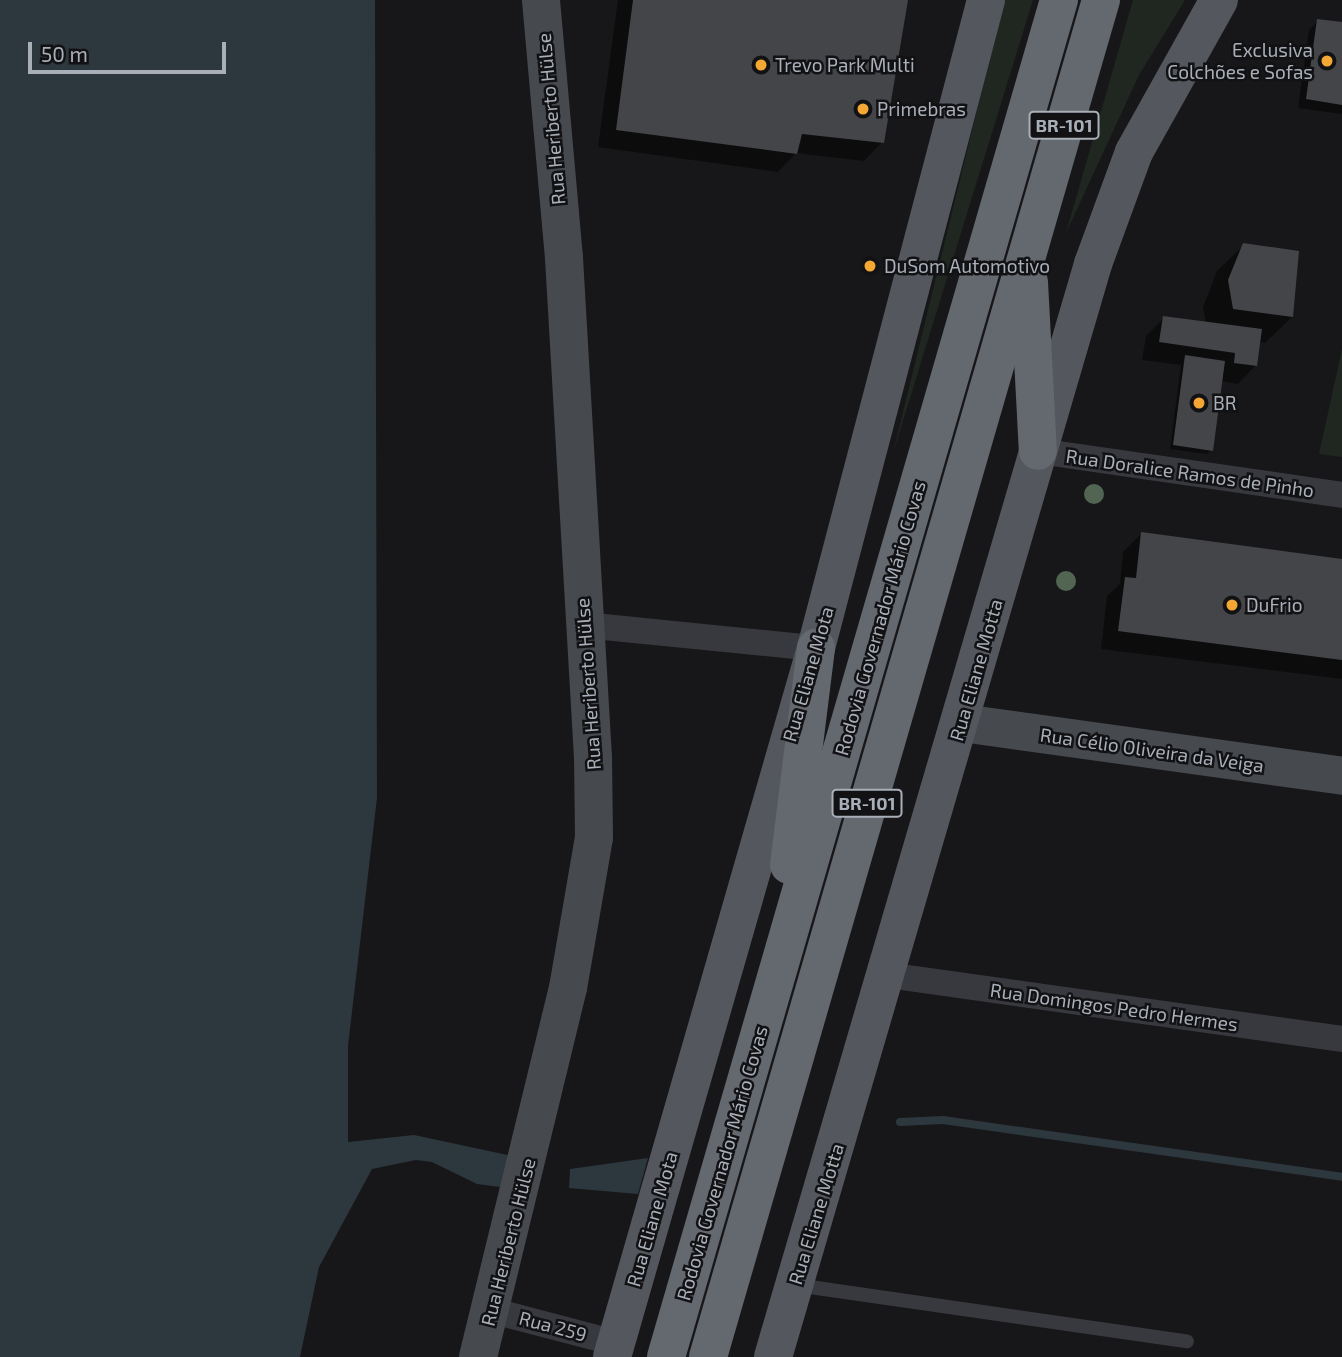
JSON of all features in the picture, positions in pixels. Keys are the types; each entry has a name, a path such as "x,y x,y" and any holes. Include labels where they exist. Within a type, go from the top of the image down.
{"highway":[{"name":"Rodovia Governador Mário Covas","path":"666,1357 1059,0"},
{"name":"Rodovia Governador Mário Covas","path":"708,1357 1101,0"},
{"path":"1028,250 1038,451"},
{"path":"767,1010 816,648"}],"main road":[{"name":"Rua Eliane Mota","path":"614,1350 816,648 986,0"},
{"name":"Rua Eliane Motta","path":"773,1357 961,723 1038,451 1120,189 1159,102 1219,0"}],"street":[{"name":"Rua Heriberto Hülse","path":"478,1357 541,1110 589,879 594,836 593,758 564,258 541,0"},
{"name":"Rua Doralice Ramos de Pinho","path":"1038,451 1342,495"},
{"path":"584,625 816,648"},
{"name":"Rua Célio Oliveira da Veiga","path":"961,723 1342,776"},
{"name":"Rua Domingos Pedro Hermes","path":"887,975 1342,1038"},
{"name":"Rua 259","path":"490,1310 614,1350"}],"lane":[{"path":"795,1285 1187,1341"}],"shaded area":[{"path":"0,0 375,0 377,798 348,1046 348,1142 414,1135 512,1156 508,1188 477,1184 432,1162 416,1160 372,1169 319,1267 300,1357 0,1357"},
{"path":"1004,0 1033,0 893,453"},
{"path":"1133,0 1185,0 1139,75 1066,233"},
{"path":"1342,349 1342,457 1319,454"},
{"path":"648,1158 638,1194 569,1188 570,1169"}],"building":[{"name":"Trevo Park Multi","path":"633,0 908,0 884,143 802,134 797,154 616,130"},
{"name":"Exclusiva Colchões e Sofas","path":"1317,19 1342,22 1342,105 1306,99"},
{"path":"1243,243 1299,251 1293,317 1233,309 1228,280"},
{"path":"1163,316 1262,329 1257,366 1234,363 1235,353 1159,342"},
{"name":"BR","path":"1185,355 1225,361 1213,451 1173,445"},
{"name":"DuFrio","path":"1141,532 1342,559 1342,660 1118,631 1125,577 1136,578"}],"waterway":[{"path":"900,1122 943,1120 1342,1177"}],"place":[{"name":"Exclusiva Colchões e Sofas","path":"1327,61"},
{"name":"Trevo Park Multi","path":"761,65"},
{"name":"Primebras","path":"863,109"},
{"name":"DuSom Automotivo","path":"870,266"},
{"name":"BR","path":"1199,403"},
{"name":"DuFrio","path":"1232,605"}]}
